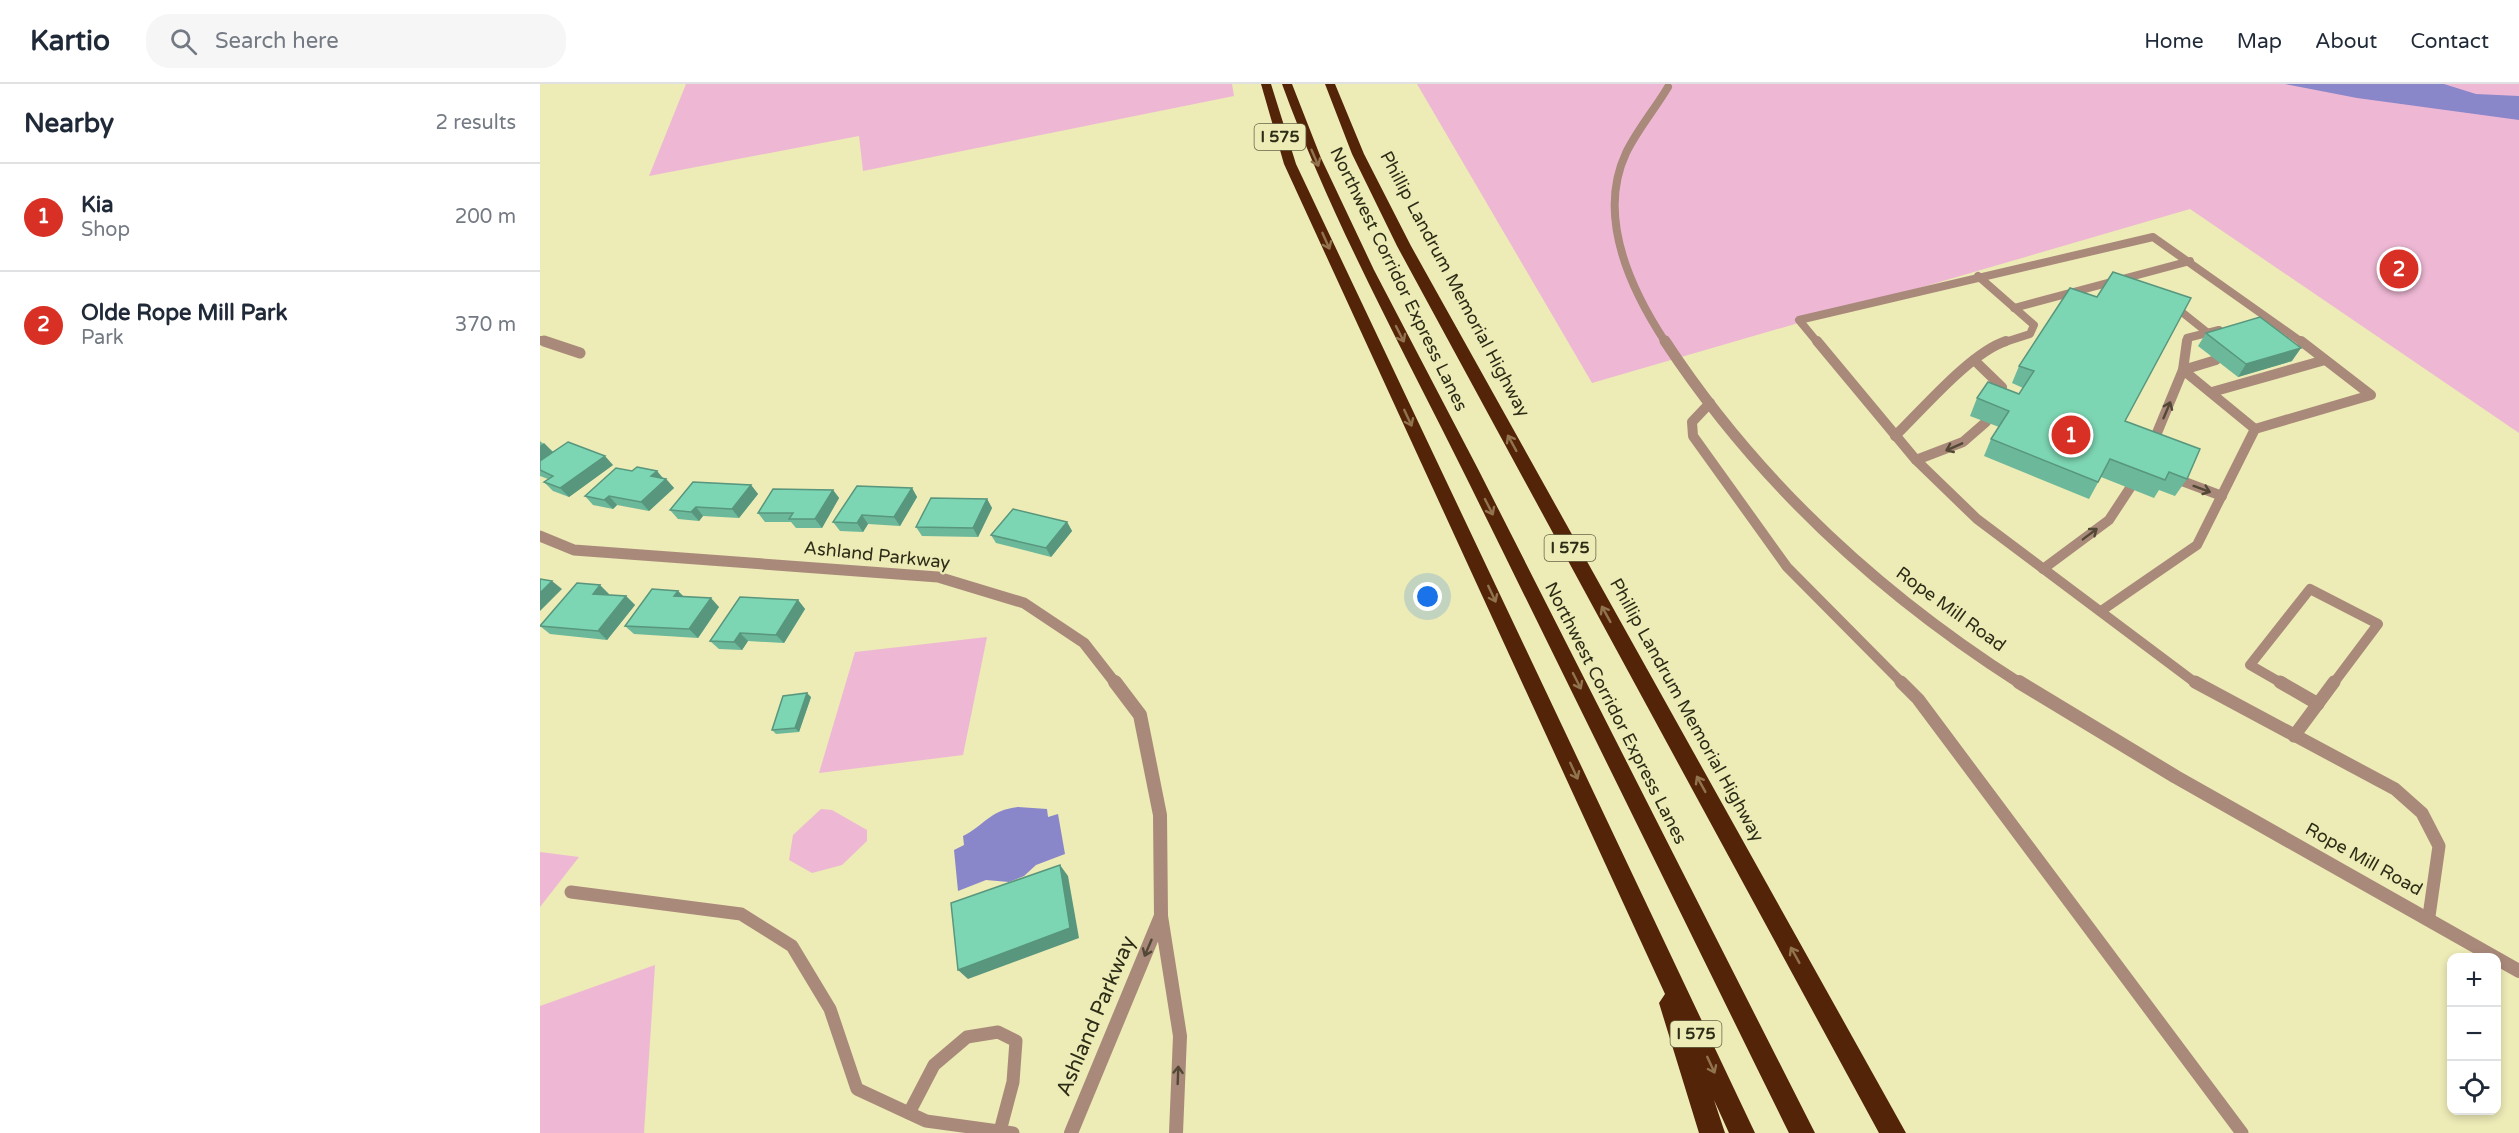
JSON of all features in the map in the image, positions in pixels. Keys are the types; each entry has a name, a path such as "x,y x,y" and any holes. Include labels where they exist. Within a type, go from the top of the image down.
{"highway":[{"name":"I 575","path":"1266,84 1290,164 1743,1133"},
{"name":"Northwest Corridor Express Lanes","path":"1287,84 1315,158 1367,270 1475,479 1802,1133"},
{"name":"Phillip Landrum Memorial Highway","path":"1330,84 1358,154 1404,246 1893,1133"},
{"path":"1650,935 1712,1133"},
{"path":"1823,1006 1907,1133"}],"street":[{"name":"Rope Mill Road","path":"1668,87 1638,133 1619,171 1617,216 1621,254 1636,290 1672,357 1759,464 1849,556 1959,641 2093,730 2429,916 2519,971"},
{"path":"542,342 580,353"},
{"name":"Ashland Parkway","path":"540,536 574,550 938,577 1024,603 1084,643 1140,715 1160,815 1161,916 1180,1036 1176,1133"},
{"name":"Ashland Parkway","path":"1071,1133 1161,916"}],"lane":[{"path":"2101,611 2198,545 2255,429 2372,395 2296,337 2264,319 2190,261 2153,237 1978,276 1799,320 1916,460 1977,519 2194,682 2395,789 2422,813 2439,846 2429,916"},
{"path":"2014,308 2190,261"},
{"path":"1895,436 1974,360 1995,345 2030,334 2034,324 1978,276"},
{"path":"2108,283 2127,290"},
{"path":"2166,303 2176,306 2208,333"},
{"path":"2150,451 2183,370 2187,338 2228,328"},
{"path":"2279,342 2296,337"},
{"path":"1974,360 2002,387 1998,405"},
{"path":"2183,370 2216,360"},
{"path":"2212,392 2325,360"},
{"path":"2183,370 2255,429"},
{"path":"1710,403 1692,422 1693,436 1787,567 1918,699 2242,1133"},
{"path":"1916,460 1957,447 1980,431 1986,422"},
{"path":"2182,482 2222,496"},
{"path":"2043,569 2109,520 2130,488"},
{"path":"2294,736 2318,704 2378,624 2310,589 2250,665 2318,704"},
{"path":"571,892 741,914 792,946 830,1009 857,1089 926,1121 1006,1132 1016,1041 998,1032 968,1037 934,1065 909,1113"}],"shaded area":[{"path":"686,84 1232,84 1234,96 863,171 859,136 649,176"},
{"path":"1417,84 2519,84 2519,433 2190,209 1592,383"},
{"path":"2285,84 2444,84 2476,94 2519,96 2519,120 2357,98"},
{"path":"987,637 963,755 819,773 855,652"},
{"path":"1018,807 1047,809 1048,817 1058,814 1065,854 1036,865 1024,876 1009,882 986,880 958,891 954,850 964,845 963,836 1001,811"},
{"path":"821,809 832,810 867,830 867,841 842,865 812,873 789,860 793,835"},
{"path":"540,852 579,857 540,907"},
{"path":"655,965 644,1133 540,1133 540,1006"}],"building":[{"path":"2113,272 2191,298 2125,421 2200,449 2187,479 2169,472 2165,480 2110,459 2098,482 1991,439 2009,411 1977,398 1988,382 2019,394 2034,371 2019,366 2070,288 2097,297"},
{"path":"2260,317 2301,348 2246,364 2206,333"},
{"path":"568,442 605,456 560,488 544,482 553,476 540,470 540,461"},
{"path":"637,467 657,471 651,476 666,479 641,502 609,496 604,500 585,496 616,468 632,471"},
{"path":"693,482 751,485 732,509 696,507 691,512 670,510"},
{"path":"857,486 912,488 894,517 862,515 857,523 833,522"},
{"path":"773,489 833,490 815,519 789,519 793,513 758,513"},
{"path":"931,498 987,499 973,528 916,527"},
{"path":"1013,509 1067,522 1046,548 991,535"},
{"path":"540,579 552,581 540,593"},
{"path":"577,583 600,585 593,594 626,596 598,631 540,626"},
{"path":"652,589 678,591 674,596 711,598 689,629 625,626"},
{"path":"740,597 798,600 776,635 740,633 734,642 710,641"},
{"path":"807,693 795,728 772,730 783,696"},
{"path":"1060,865 1070,928 958,970 951,903"}],"place":[{"name":"Olde Rope Mill Park","path":"2399,269"},
{"name":"Kia","path":"2071,435"}]}
